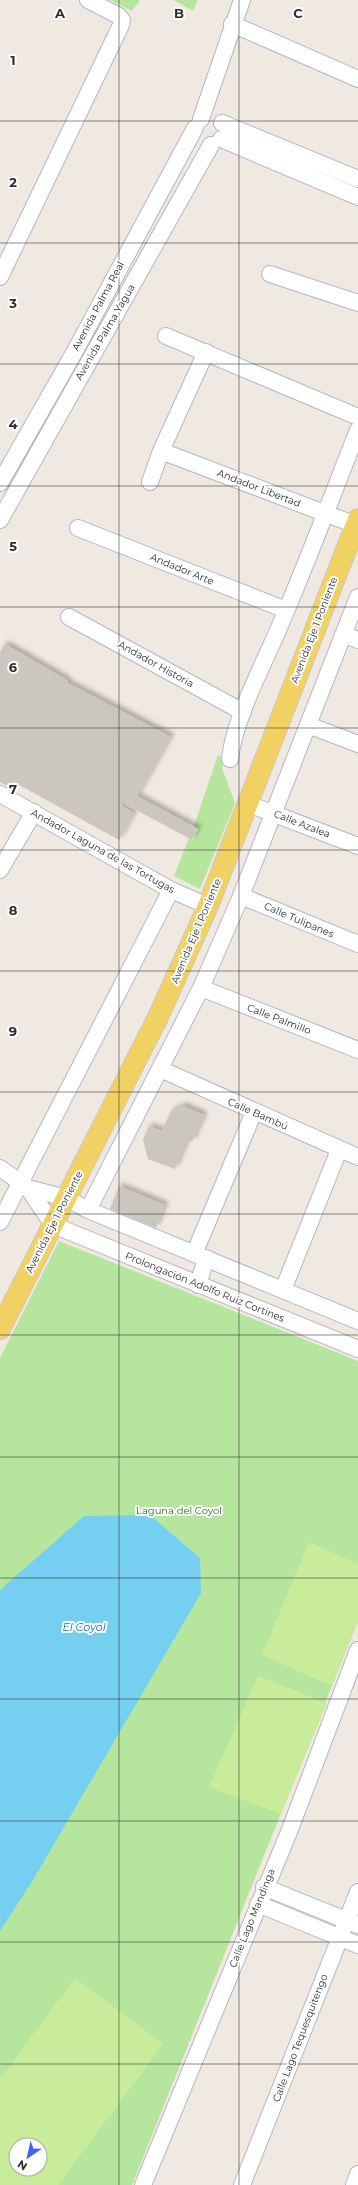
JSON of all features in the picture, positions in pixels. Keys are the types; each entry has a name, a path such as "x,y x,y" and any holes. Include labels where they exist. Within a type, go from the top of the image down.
{"main road":[{"name":"Avenida Eje 1 Poniente","path":"0,1329 160,1015 208,906 246,803 357,522"}],"street":[{"path":"0,277 122,20 119,16 88,0"},
{"name":"Avenida Palma Real","path":"0,483 75,351 198,123 232,24 242,0"},
{"path":"232,24 358,79"},
{"path":"358,179 222,123 212,116 198,123 195,137 198,141 216,142 358,197"},
{"path":"216,142 224,131 222,123"},
{"name":"Avenida Palma Yagua","path":"0,520 90,358 216,142"},
{"path":"270,274 358,303"},
{"path":"166,336 358,417"},
{"path":"75,351 90,358"},
{"path":"150,482 161,451 206,352"},
{"path":"230,759 231,745 243,712 326,513 358,430"},
{"name":"Andador Libertad","path":"161,451 326,513 357,522"},
{"name":"Andador Arte","path":"78,528 286,610"},
{"path":"88,1210 201,988 241,896 272,812 358,597"},
{"name":"Andador Historia","path":"69,617 243,712"},
{"path":"343,634 358,640"},
{"path":"308,725 358,744"},
{"name":"Andador Laguna de las Tortugas","path":"0,794 171,890 208,906"},
{"name":"Calle Azalea","path":"246,803 358,846"},
{"path":"0,870 34,812"},
{"path":"0,1222 24,1185 171,890"},
{"name":"Calle Tulipanes","path":"241,896 358,944"},
{"name":"Calle Palmillo","path":"201,988 358,1050"},
{"name":"Calle Bambú","path":"160,1069 339,1150 358,1156"},
{"path":"198,1285 200,1256 254,1112"},
{"path":"284,1290 339,1150"},
{"path":"0,1168 24,1185 66,1198 88,1210 358,1321"},
{"path":"24,1185 53,1225"},
{"name":"Prolongación Adolfo Ruiz Cortines","path":"53,1225 358,1349"},
{"path":"332,1338 341,1314"},
{"name":"Calle Lago Mandinga","path":"143,2185 264,1887 289,1832 358,1650"},
{"path":"264,1887 352,1923"},
{"name":"Calle Lago Tequesquitengo","path":"242,2185 339,1937 352,1923 358,1892"},
{"path":"258,1904 358,1945"},
{"path":"354,2185 358,2174"}],"green space":[{"path":"110,0 140,0 132,11"},
{"path":"174,0 198,0 193,11"},
{"path":"218,755 225,759 222,768 235,803 200,889 174,876 189,838 193,840 198,829 194,826"},
{"name":"Laguna del Coyol","path":"59,1241 358,1361 358,1621 132,2185 0,2185 0,1358"},
{"path":"309,1542 358,1564 358,1619 332,1686 262,1655"},
{"path":"258,1676 327,1703 281,1814 209,1787"},
{"path":"75,1978 163,2044 58,2185 0,2185 0,2079"}],"water":[{"name":"El Coyol","path":"150,1515 200,1558 201,1593 33,1880 0,1931 0,1590 84,1516"}],"building":[{"path":"5,644 67,680 68,683 171,737 137,796 198,829 192,840 125,804 126,798 122,806 134,813 119,840 12,781 9,787 0,782 0,652"},
{"path":"183,1106 204,1115 192,1142 187,1140 175,1169 148,1159 143,1140 149,1126 162,1131 171,1111"},
{"path":"119,1186 165,1205 156,1228 110,1209"}]}
